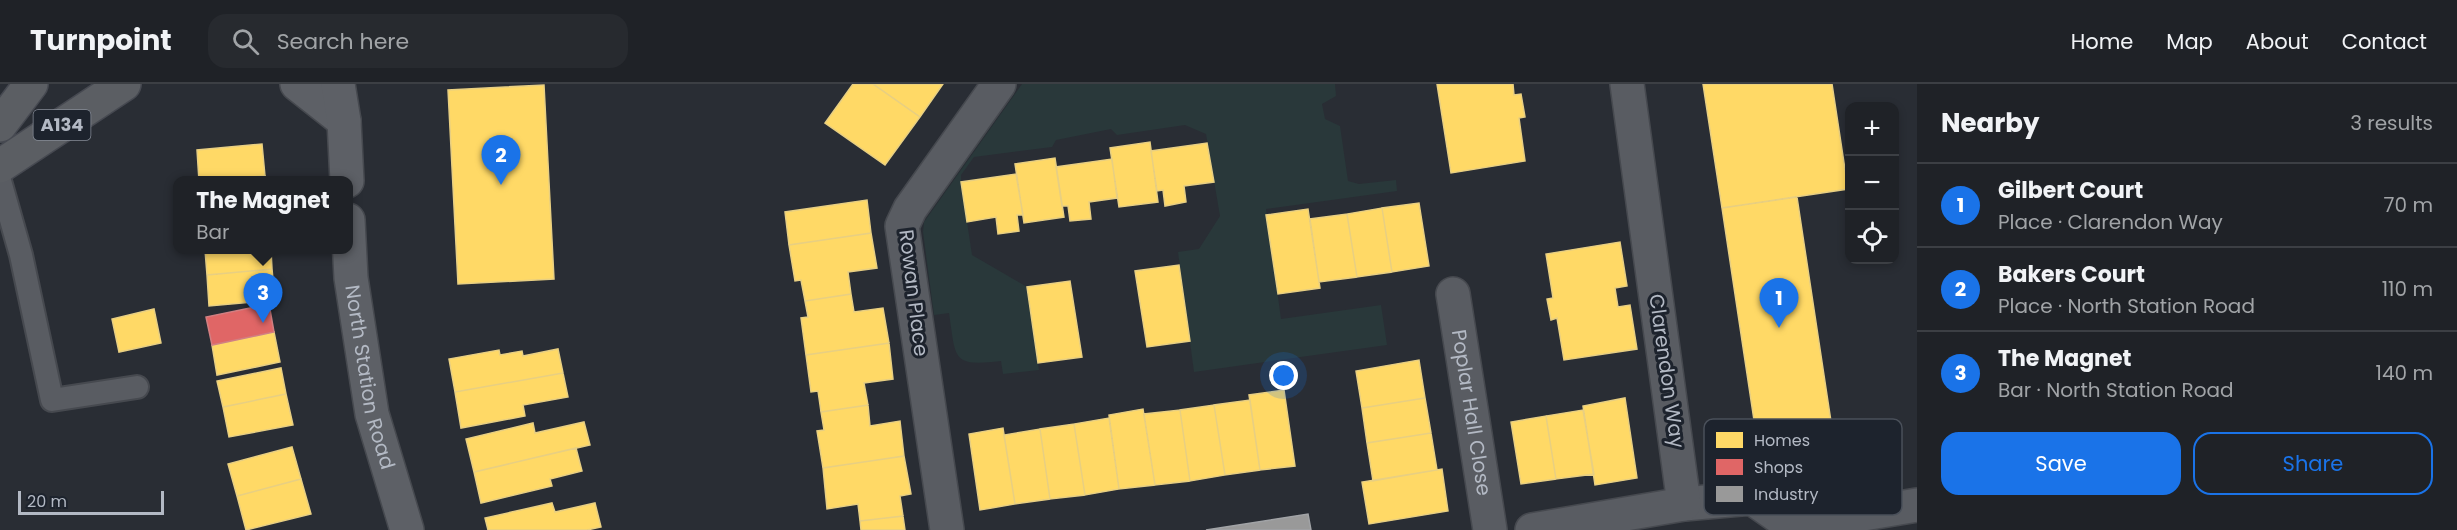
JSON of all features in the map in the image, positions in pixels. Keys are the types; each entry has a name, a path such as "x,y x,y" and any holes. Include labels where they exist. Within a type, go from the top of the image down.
{"main road":[{"name":"A134","path":"0,125 31,84"},
{"name":"A134","path":"0,166 124,84"}],"street":[{"path":"297,84 344,121"},
{"path":"339,84 344,121 347,176"},
{"name":"Rowan Place","path":"946,530 902,226 910,209 999,84"},
{"name":"Clarendon Way","path":"1627,84 1684,504"},
{"name":"North Station Road","path":"350,254 351,278 372,414 407,530"},
{"name":"Poplar Hall Close","path":"1453,294 1490,530"},
{"path":"1532,530 1704,502"},
{"path":"1902,508 1917,505"},
{"path":"1776,515 1792,526 1857,515"}],"lane":[{"path":"0,181 21,255 52,400 137,387"}],"shaded area":[{"path":"1022,84 1335,84 1336,96 1322,104 1325,119 1340,126 1348,181 1359,184 1396,180 1397,191 1266,209 1281,319 1381,305 1387,345 1194,372 1178,252 1199,249 1220,216 1206,134 1185,125 1117,135 1111,129 1056,140 1052,147 974,157 961,175 972,255 1027,287 1039,370 1003,374 1001,361 985,363 964,361 955,350 949,313 934,315 923,232 924,222"}],"building: Homes":[{"path":"853,84 873,84 920,117 885,165 825,123"},
{"path":"873,84 943,84 920,117"},
{"path":"1437,84 1513,84 1514,95 1521,94 1525,117 1519,118 1525,161 1451,173"},
{"path":"1703,84 1832,84 1845,169 1845,189 1722,208"},
{"path":"544,85 554,279 458,284 448,90"},
{"path":"1150,142 1158,202 1119,207 1110,148"},
{"path":"1207,143 1214,182 1184,186 1186,202 1165,206 1163,190 1157,191 1151,151"},
{"path":"262,144 265,176 199,176 197,150"},
{"path":"1055,158 1064,217 1024,223 1015,164"},
{"path":"1112,159 1117,198 1089,202 1091,219 1070,221 1068,206 1062,206 1056,167"},
{"path":"1016,174 1023,215 1017,215 1019,231 998,234 996,217 967,222 961,182"},
{"path":"1797,197 1831,419 1754,419 1722,208"},
{"path":"867,200 871,233 789,245 785,212"},
{"path":"1419,203 1429,266 1392,272 1382,208"},
{"path":"1382,208 1392,272 1357,277 1347,214"},
{"path":"1308,209 1320,288 1278,294 1266,215"},
{"path":"1347,214 1357,277 1319,282 1310,219"},
{"path":"871,233 877,268 848,272 851,294 805,301 801,280 795,281 789,245"},
{"path":"1620,242 1627,286 1615,288 1618,307 1630,305 1637,349 1564,360 1557,318 1551,320 1547,299 1553,298 1546,254"},
{"path":"205,254 271,254 272,269 207,275"},
{"path":"1179,265 1190,341 1147,347 1135,271"},
{"path":"272,269 275,300 209,306 207,275"},
{"path":"1070,281 1082,357 1038,363 1027,287"},
{"path":"851,294 854,312 883,308 889,343 806,355 801,318 808,317 805,301"},
{"path":"154,309 161,343 119,352 112,319"},
{"path":"274,332 280,362 217,375 212,345"},
{"path":"889,343 893,379 864,383 868,405 821,412 818,391 811,392 806,355"},
{"path":"558,349 563,373 455,392 449,359 499,350 500,355 522,351 523,356"},
{"path":"1419,360 1425,398 1362,408 1356,371"},
{"path":"281,368 286,394 223,407 217,381"},
{"path":"563,373 568,397 523,405 525,416 461,428 455,392"},
{"path":"1284,390 1295,466 1260,470 1249,395"},
{"path":"286,394 293,425 229,437 223,407"},
{"path":"1425,398 1431,433 1367,443 1362,408"},
{"path":"1625,398 1637,478 1595,485 1583,406"},
{"path":"1250,400 1260,470 1225,475 1214,405"},
{"path":"868,405 870,426 900,421 904,456 823,468 817,431 824,430 821,412"},
{"path":"1214,405 1225,475 1190,481 1180,410"},
{"path":"1143,409 1155,485 1119,489 1109,415"},
{"path":"1180,410 1190,481 1155,485 1144,414"},
{"path":"1583,410 1594,474 1556,479 1546,416"},
{"path":"1546,416 1556,479 1521,484 1511,422"},
{"path":"1109,418 1119,489 1085,495 1074,424"},
{"path":"584,422 590,445 474,472 466,439 533,423 535,433"},
{"path":"1074,424 1085,495 1050,499 1040,429"},
{"path":"1003,428 1015,504 980,510 969,434"},
{"path":"1040,429 1050,499 1015,504 1004,435"},
{"path":"1431,433 1437,470 1373,481 1367,443"},
{"path":"292,447 301,479 237,496 228,464"},
{"path":"576,448 582,471 550,479 552,486 481,503 474,472"},
{"path":"904,456 911,494 900,496 903,516 860,521 858,504 827,509 823,468"},
{"path":"1442,469 1448,511 1369,524 1362,482"},
{"path":"301,479 311,514 246,530 237,496"},
{"path":"552,503 555,512 595,503 601,527 587,530 488,530 485,518"},
{"path":"903,516 905,530 861,530 860,521"}],"building: Shops":[{"path":"269,304 274,332 212,345 206,317"}],"building: Industry":[{"path":"1308,514 1311,530 1206,530"}],"place":[{"name":"Bakers Court","path":"501,185"},
{"name":"The Magnet","path":"263,323"},
{"name":"Gilbert Court","path":"1779,328"}]}
